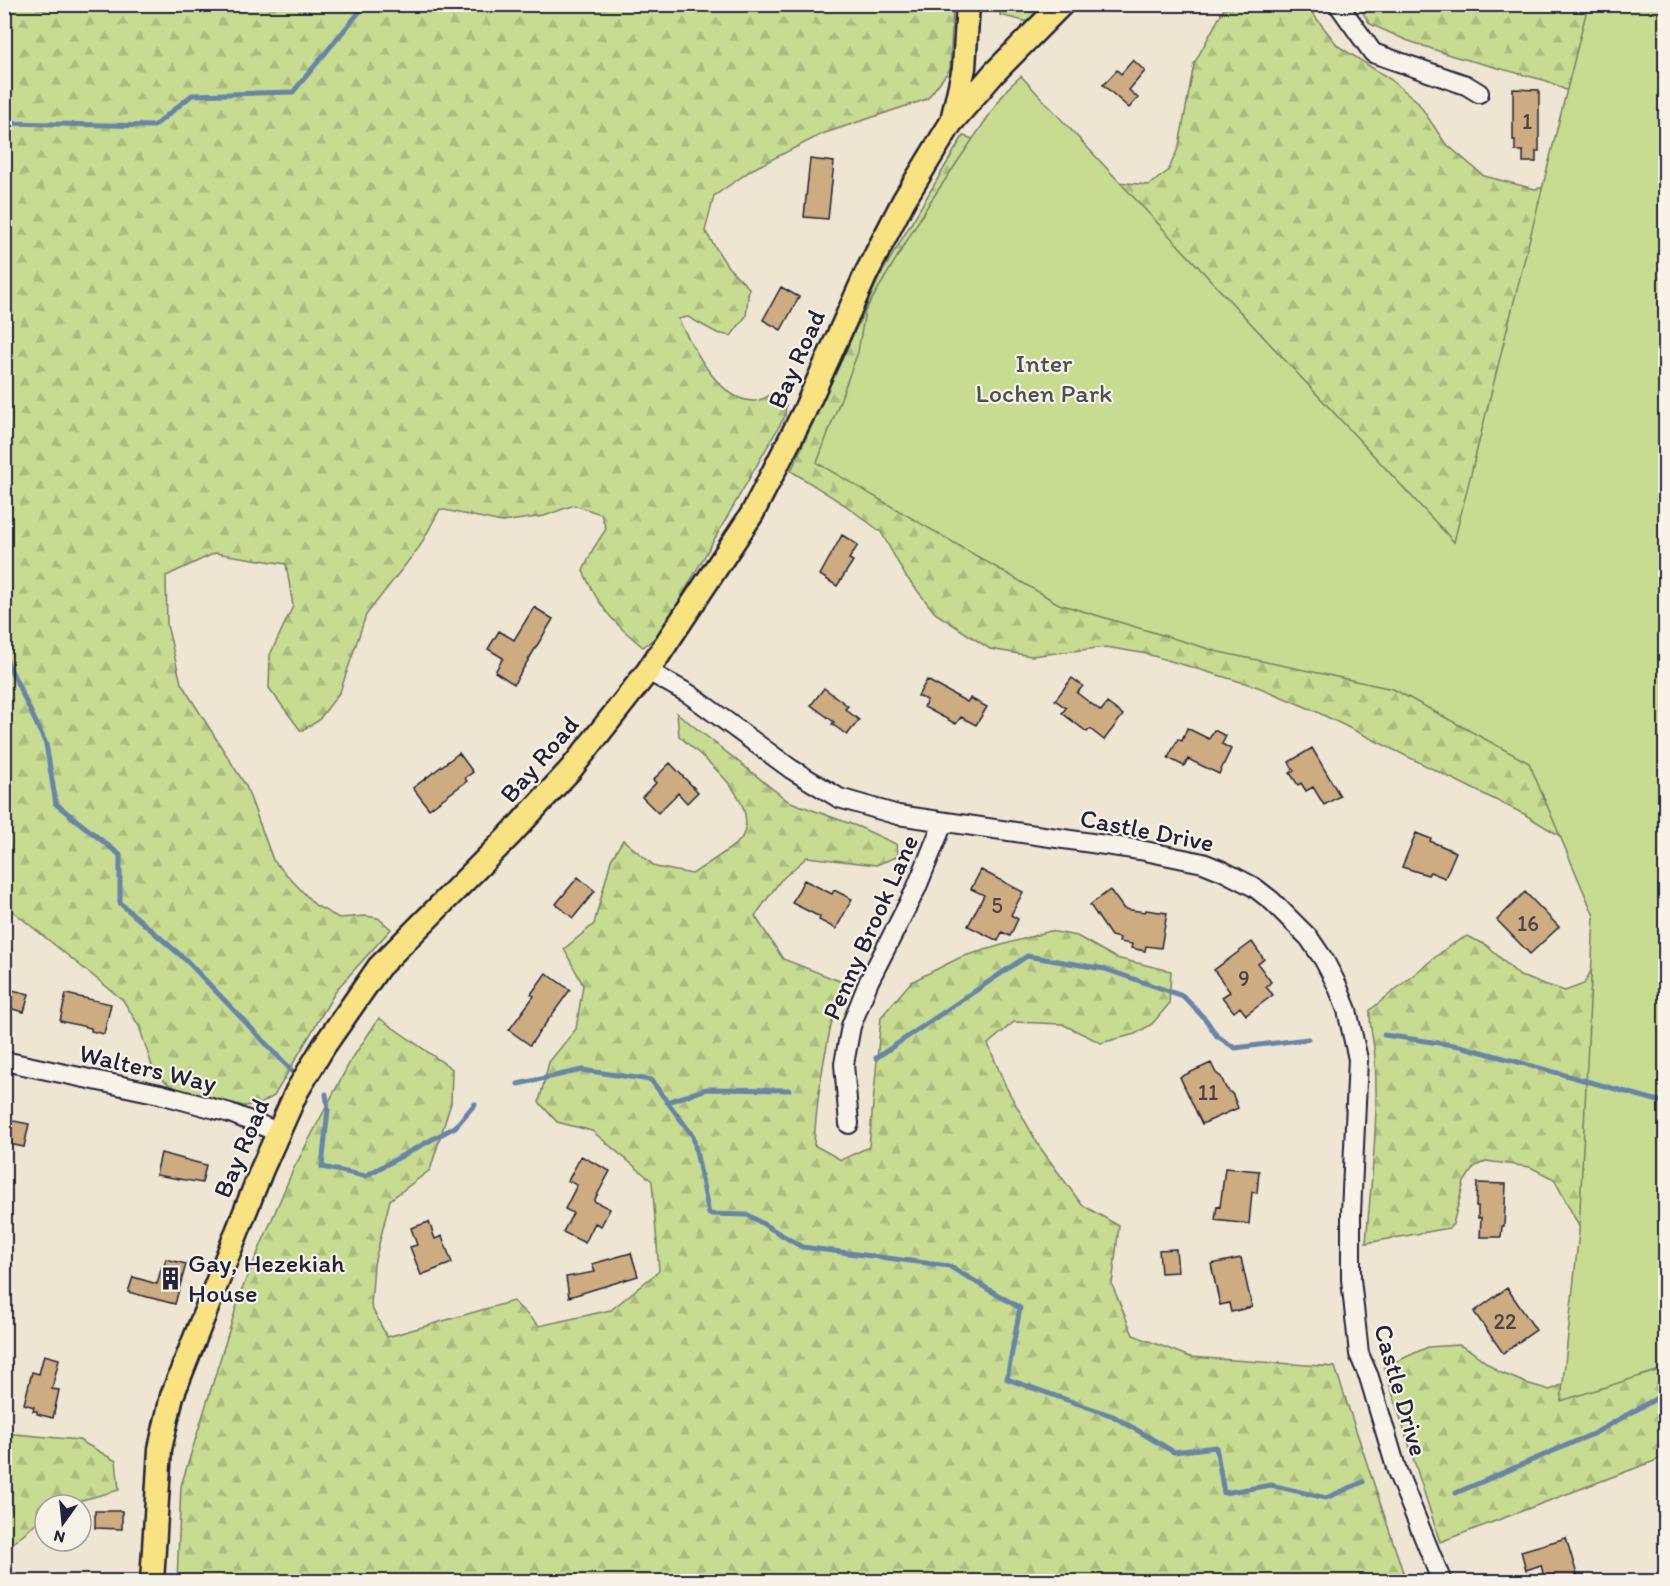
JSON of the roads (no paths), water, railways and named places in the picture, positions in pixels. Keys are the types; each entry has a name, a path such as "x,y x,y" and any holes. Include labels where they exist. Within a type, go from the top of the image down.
{"main road":[{"path":"951,123 963,76 968,4"},
{"name":"Bay Road","path":"152,1581 160,1449 172,1396 262,1169 297,1091 324,1046 379,967 501,844 571,769 648,671 752,514 804,412 866,273 904,200 951,123 994,73 1062,4"}],"street":[{"path":"1338,4 1373,52 1466,85 1479,93"},
{"name":"Castle Drive","path":"648,671 689,694 790,769 839,798 883,812 943,823 1161,854 1203,863 1254,887 1272,901 1309,938 1324,960 1347,1010 1358,1059 1351,1213 1351,1280 1359,1354 1369,1377 1397,1471 1442,1581"},
{"name":"Penny Brook Lane","path":"849,1124 844,1064 851,1026 869,981 916,889 943,823"},
{"name":"Walters Way","path":"4,1061 160,1094 230,1113 278,1132"}],"waterway":[{"path":"4,123 154,126 192,95 293,92 366,4"},
{"path":"4,655 46,744 56,804 120,855 120,903 186,960 295,1074"},
{"path":"876,1058 1027,956 1105,969 1183,996 1206,1020 1217,1036 1235,1048 1308,1039"},
{"path":"1384,1035 1460,1046 1666,1103"},
{"path":"518,1084 582,1070 651,1080 693,1136 709,1214 748,1215 802,1247 949,1266 1020,1308 1007,1379 1113,1416 1174,1452 1216,1447 1224,1493 1271,1485 1326,1498 1363,1482"},
{"path":"667,1102 707,1089 789,1090"},
{"path":"326,1094 328,1109 322,1167 365,1176 455,1127 475,1104"},
{"path":"1456,1493 1595,1433 1666,1393"}],"place":[{"name":"Gay, Hezekiah House","path":"170,1278"}],"park label":[{"name":"Inter Lochen Park","path":"1044,378"}]}
